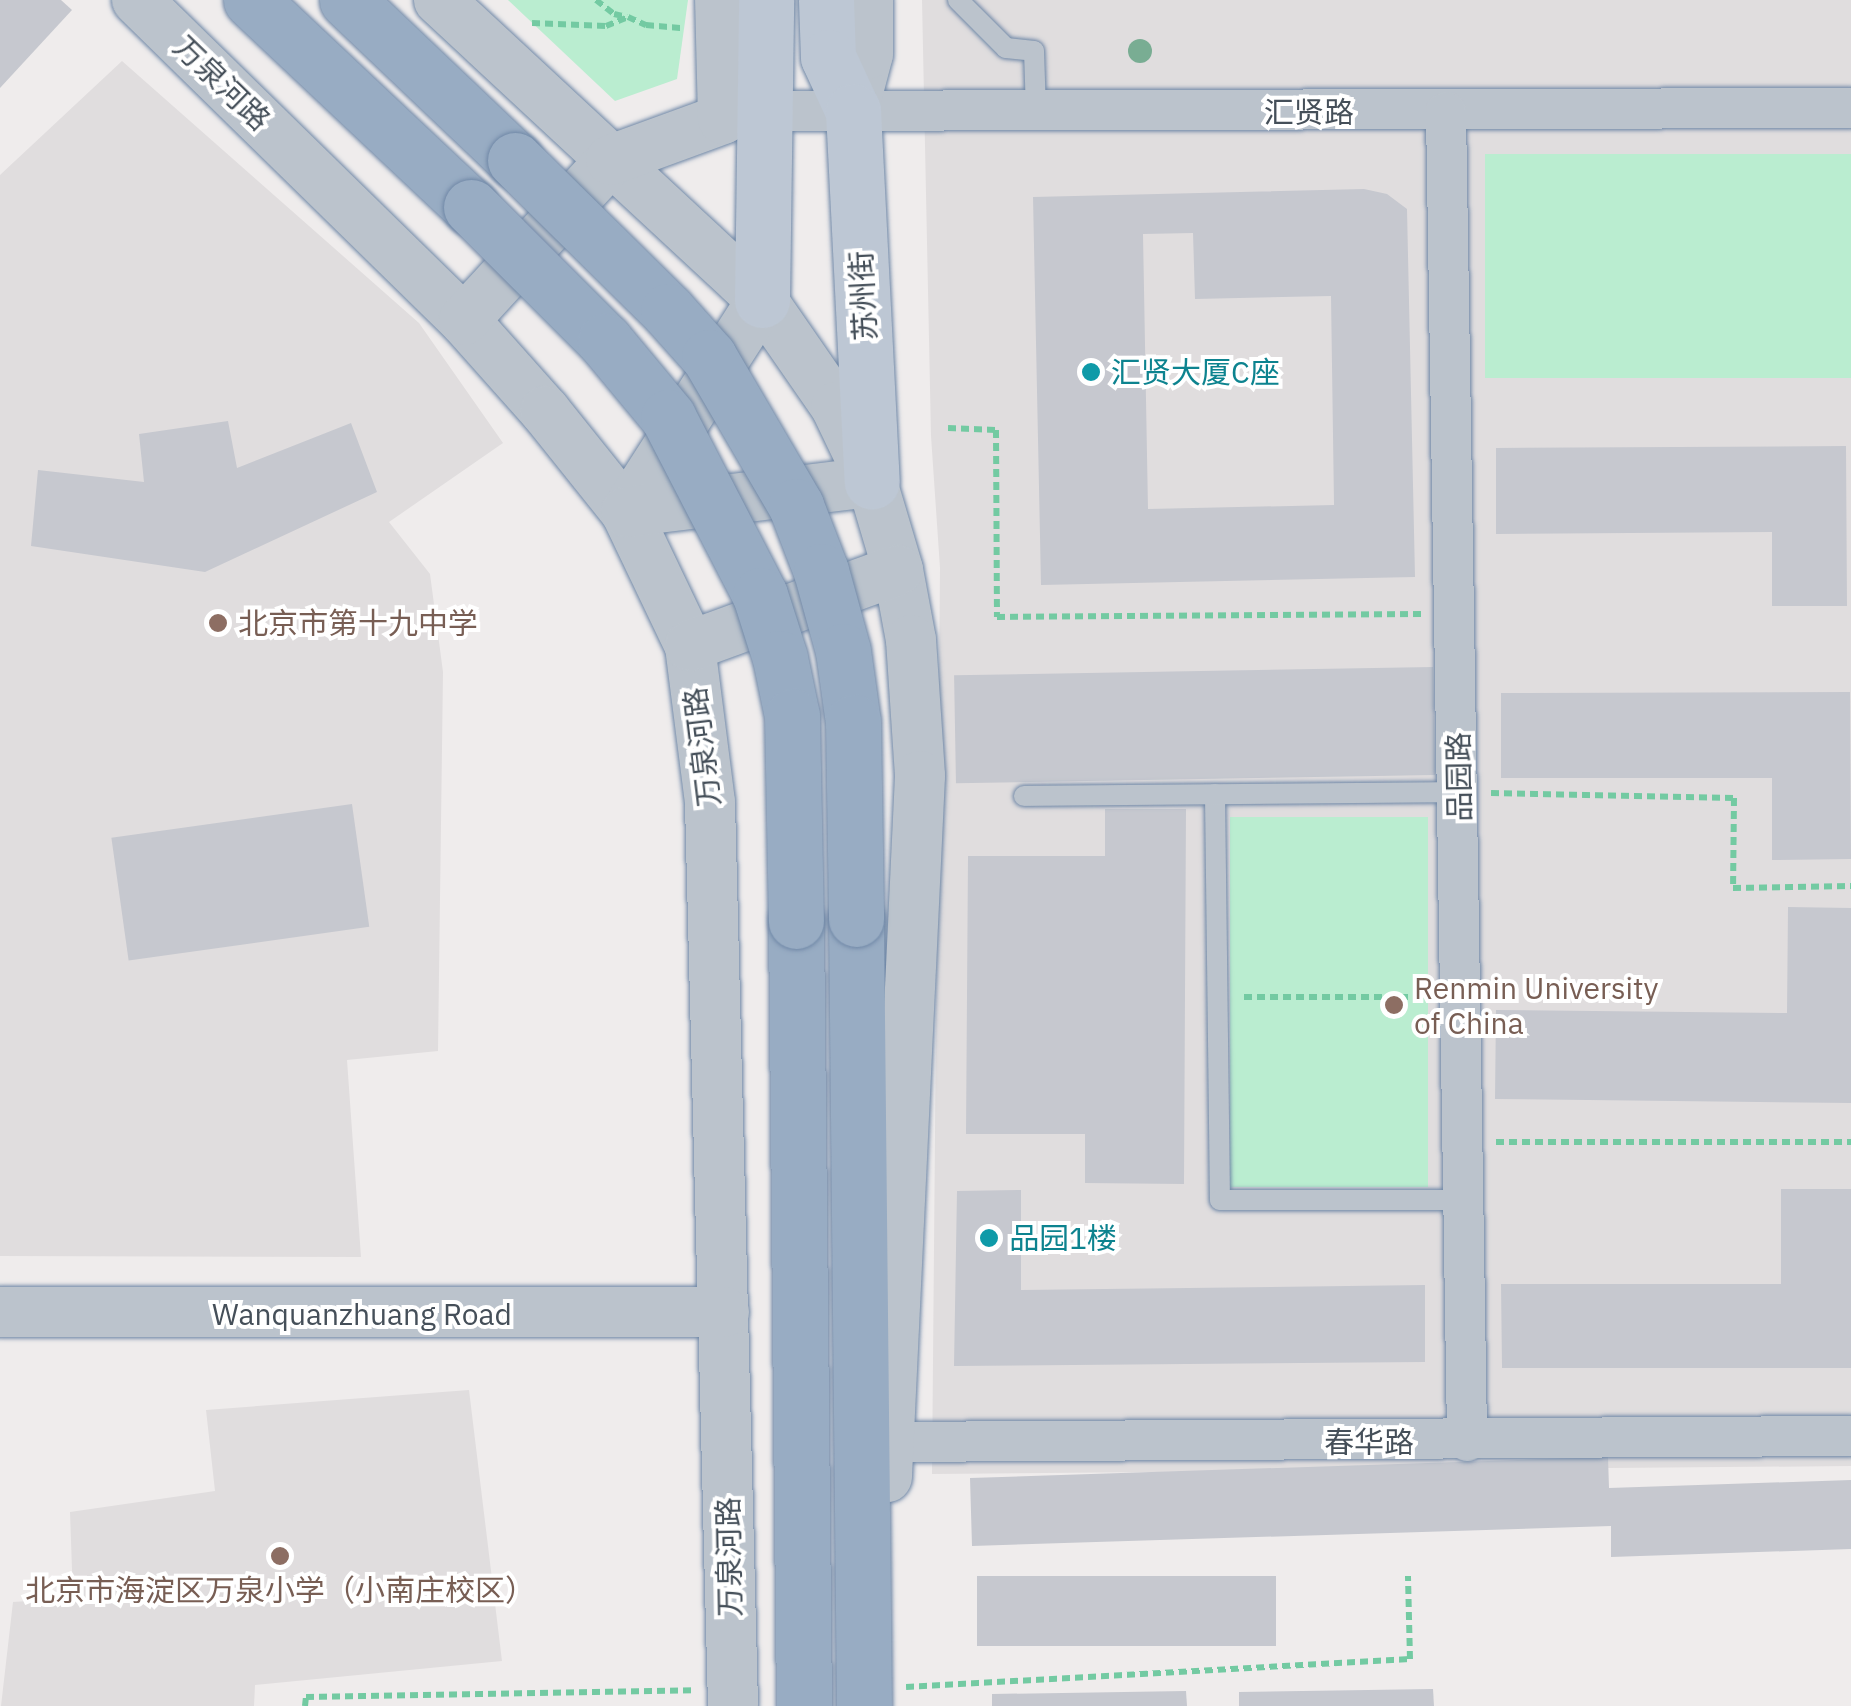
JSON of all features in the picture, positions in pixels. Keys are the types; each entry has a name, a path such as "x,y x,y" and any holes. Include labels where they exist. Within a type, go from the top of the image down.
{"highway":[{"path":"250,0 471,207 605,340 668,417 760,595 780,658 792,716 804,1706"},
{"path":"348,0 668,310 709,357 796,506 821,571 843,650 853,722 881,1700"}],"main road":[{"path":"762,300 745,115 766,0"},
{"name":"苏州街","path":"826,0 828,56 853,111 872,482"}],"street":[{"name":"万泉河路","path":"137,0 464,320 582,454 626,512 690,646 710,803 733,1697"},
{"path":"439,0 762,300 836,407 872,482 898,570 911,640 920,776 887,1442 881,1700"},
{"name":"苏州街","path":"853,111 868,54 868,0"},
{"path":"464,320 612,160 745,115 702,14"},
{"name":"汇贤路","path":"745,115 853,111 1851,108"},
{"name":"品园路","path":"1446,112 1457,613 1467,1442"},
{"path":"626,512 762,300"},
{"path":"626,512 872,482"},
{"path":"690,646 898,570"},
{"name":"Wanquanzhuang Road","path":"0,1312 724,1312"},
{"name":"春华路","path":"887,1442 1467,1442 1851,1436"}],"lane":[{"path":"958,0 1006,48 1034,51 1036,111"},
{"path":"1024,796 1459,792"},
{"path":"1215,794 1220,1200 1465,1200"}],"path":[{"path":"596,0 614,14 646,24 702,14"},
{"path":"532,23 606,26 628,17"},
{"path":"948,428 996,430 997,617 1457,613"},
{"path":"1459,792 1734,798 1733,888 1851,886"},
{"path":"1218,997 1462,997"},
{"path":"1464,1142 1851,1142"},
{"path":"881,1700 1410,1658 1408,1576"},
{"path":"305,1706 306,1696 733,1697"}],"shaded area":[{"name":"Renmin University of China","path":"922,0 1851,0 1851,1466 932,1474 940,568 931,436"},
{"name":"北京市第十九中学","path":"122,61 419,323 503,443 389,522 430,574 443,672 438,1051 347,1060 361,1257 0,1256 0,175"},
{"name":"北京市海淀区万泉小学（小南庄校区）","path":"469,1390 502,1661 255,1685 254,1706 1,1706 13,1602 73,1598 70,1512 215,1491 206,1410"}],"green space":[{"path":"508,0 688,0 677,79 615,101"},
{"path":"1485,154 1851,154 1851,378 1485,378"},
{"path":"1230,817 1428,817 1428,1187 1230,1187"}],"building":[{"path":"0,0 61,0 72,10 0,88"},
{"path":"1364,189 1387,194 1407,209 1415,577 1041,585 1033,197","holes":["1193,233 1195,299 1331,296 1334,505 1148,509 1143,234"]},
{"path":"228,421 237,468 351,423 377,492 205,572 31,546 38,470 144,482 139,434"},
{"path":"1846,446 1847,606 1772,606 1772,532 1496,534 1496,448"},
{"path":"1433,667 1435,775 956,783 954,675"},
{"path":"1850,692 1851,859 1772,860 1772,778 1501,778 1501,693"},
{"path":"352,804 369,927 129,961 111,838"},
{"path":"1105,809 1186,809 1184,1184 1085,1183 1085,1134 966,1134 968,856 1105,856"},
{"path":"1788,907 1851,908 1851,1103 1495,1099 1496,1010 1787,1013"},
{"path":"1781,1189 1851,1189 1851,1368 1502,1368 1501,1284 1781,1284"},
{"name":"品园1楼","path":"1021,1190 1021,1290 1425,1285 1425,1362 954,1366 957,1191"},
{"path":"1608,1457 1609,1488 1851,1480 1851,1549 1611,1557 1611,1526 972,1546 970,1478"},
{"path":"977,1576 1276,1576 1276,1646 977,1646"},
{"path":"1433,1689 1434,1706 1239,1706 1239,1692"},
{"path":"1186,1691 1187,1706 992,1706 992,1694"}],"place":[{"name":"汇贤大厦C座","path":"1091,372"},
{"name":"北京市第十九中学","path":"218,623"},
{"name":"Renmin University of China","path":"1394,1005"},
{"name":"品园1楼","path":"989,1238"},
{"name":"北京市海淀区万泉小学（小南庄校区）","path":"280,1556"}]}
